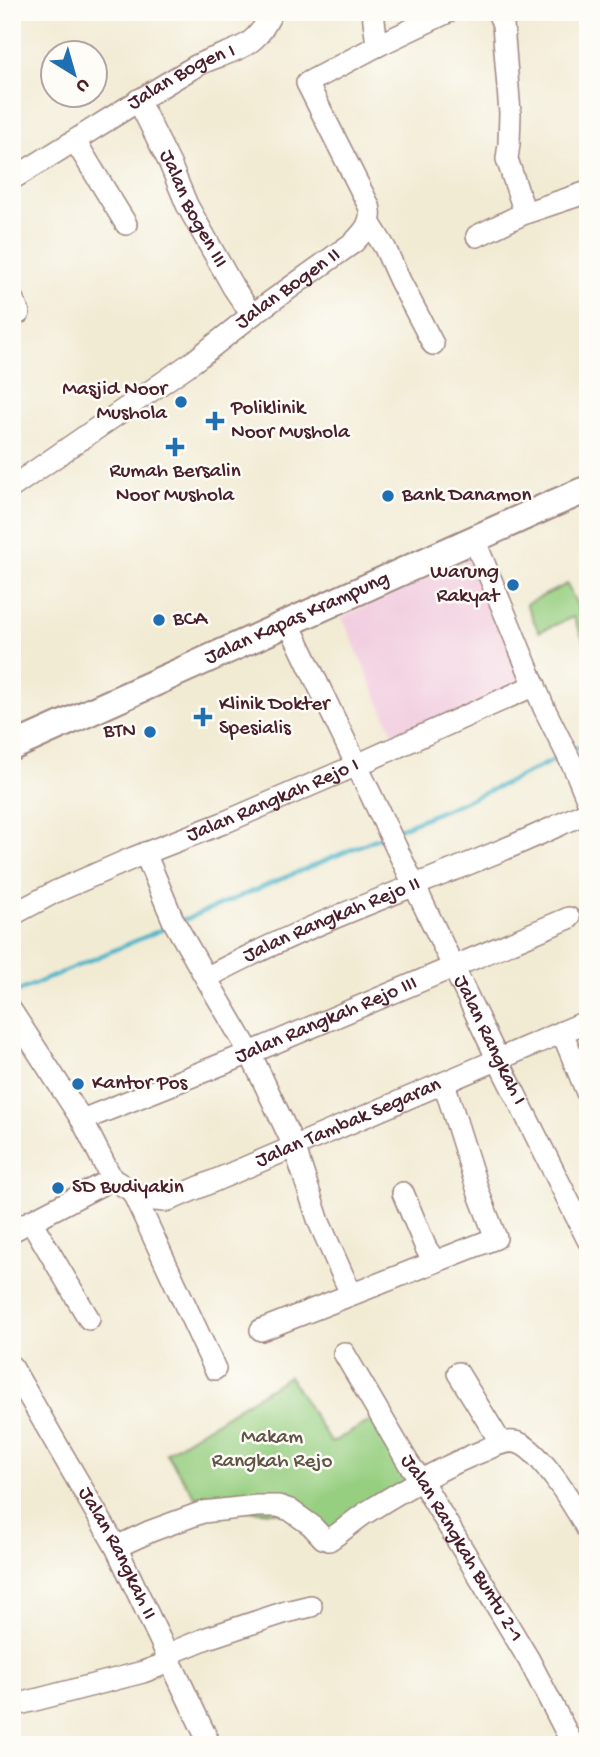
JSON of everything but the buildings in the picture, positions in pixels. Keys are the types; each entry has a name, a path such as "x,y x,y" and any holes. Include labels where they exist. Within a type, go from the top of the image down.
{"main road":[{"name":"Jalan Kapas Krampung","path":"12,747 586,489"}],"street":[{"name":"Jalan Bogen I","path":"12,179 205,60 227,54 250,43 264,29 272,12"},
{"path":"373,12 377,46"},
{"path":"433,344 369,222 371,211 366,198 307,83 448,12"},
{"path":"498,12 503,25 510,113 507,159 525,213"},
{"name":"Jalan Bogen III","path":"138,100 187,205 233,287 252,315"},
{"path":"75,141 126,224"},
{"path":"477,236 525,213 588,192"},
{"name":"Jalan Bogen II","path":"12,487 194,361 252,315 354,242 369,222"},
{"path":"474,540 535,685 588,801"},
{"name":"Jalan Rangkah I","path":"289,624 498,1060 588,1240"},
{"name":"Jalan Rangkah Rejo I","path":"12,915 55,892 357,765 535,685"},
{"name":"Jalan Rangkah Rejo II","path":"206,978 262,948 503,850 588,812"},
{"path":"145,853 176,926 250,1053 294,1146 319,1222 351,1294"},
{"name":"Jalan Rangkah Rejo III","path":"82,1120 250,1053 569,918"},
{"path":"12,1012 82,1120 112,1179 22,1226 89,1319"},
{"name":"Jalan Tambak Segaran","path":"112,1179 145,1199 153,1201 174,1198 588,1021"},
{"path":"562,1032 588,1095"},
{"path":"261,1330 496,1238 444,1083"},
{"path":"133,1193 215,1369"},
{"path":"403,1193 426,1248 435,1261"},
{"name":"Jalan Rangkah Buntu 2-1","path":"344,1353 529,1660 573,1745"},
{"name":"Jalan Rangkah II","path":"12,1367 116,1547 210,1745"},
{"path":"458,1373 501,1443"},
{"path":"116,1547 203,1512 257,1506 278,1506 290,1510 311,1525 323,1538 330,1540 362,1516 421,1479 501,1443 518,1442 532,1452 568,1496 588,1531"},
{"path":"12,1706 143,1672 207,1638 312,1606"}],"shaded area":[{"path":"473,556 529,684 397,742 342,617"}],"green space":[{"path":"567,584 588,628 588,649 573,617 539,632 526,604"},
{"name":"Makam Rangkah Rejo","path":"289,1376 331,1443 374,1419 415,1477 326,1534 303,1514 202,1507 166,1453"}],"waterway":[{"path":"573,750 588,743"},
{"path":"394,831 507,783 562,756"},
{"path":"182,921 383,836"},
{"path":"12,994 170,926"}],"place":[{"name":"Masjid Noor Mushola","path":"181,402"},
{"name":"Poliklinik Noor Mushola","path":"215,421"},
{"name":"Rumah Bersalin Noor Mushola","path":"175,447"},
{"name":"Bank Danamon","path":"388,496"},
{"name":"Warung Rakyat","path":"513,585"},
{"name":"BCA","path":"159,620"},
{"name":"Klinik Dokter Spesialis","path":"203,717"},
{"name":"BTN","path":"150,732"},
{"name":"Kantor Pos","path":"78,1084"},
{"name":"SD Budiyakin","path":"58,1188"}]}
